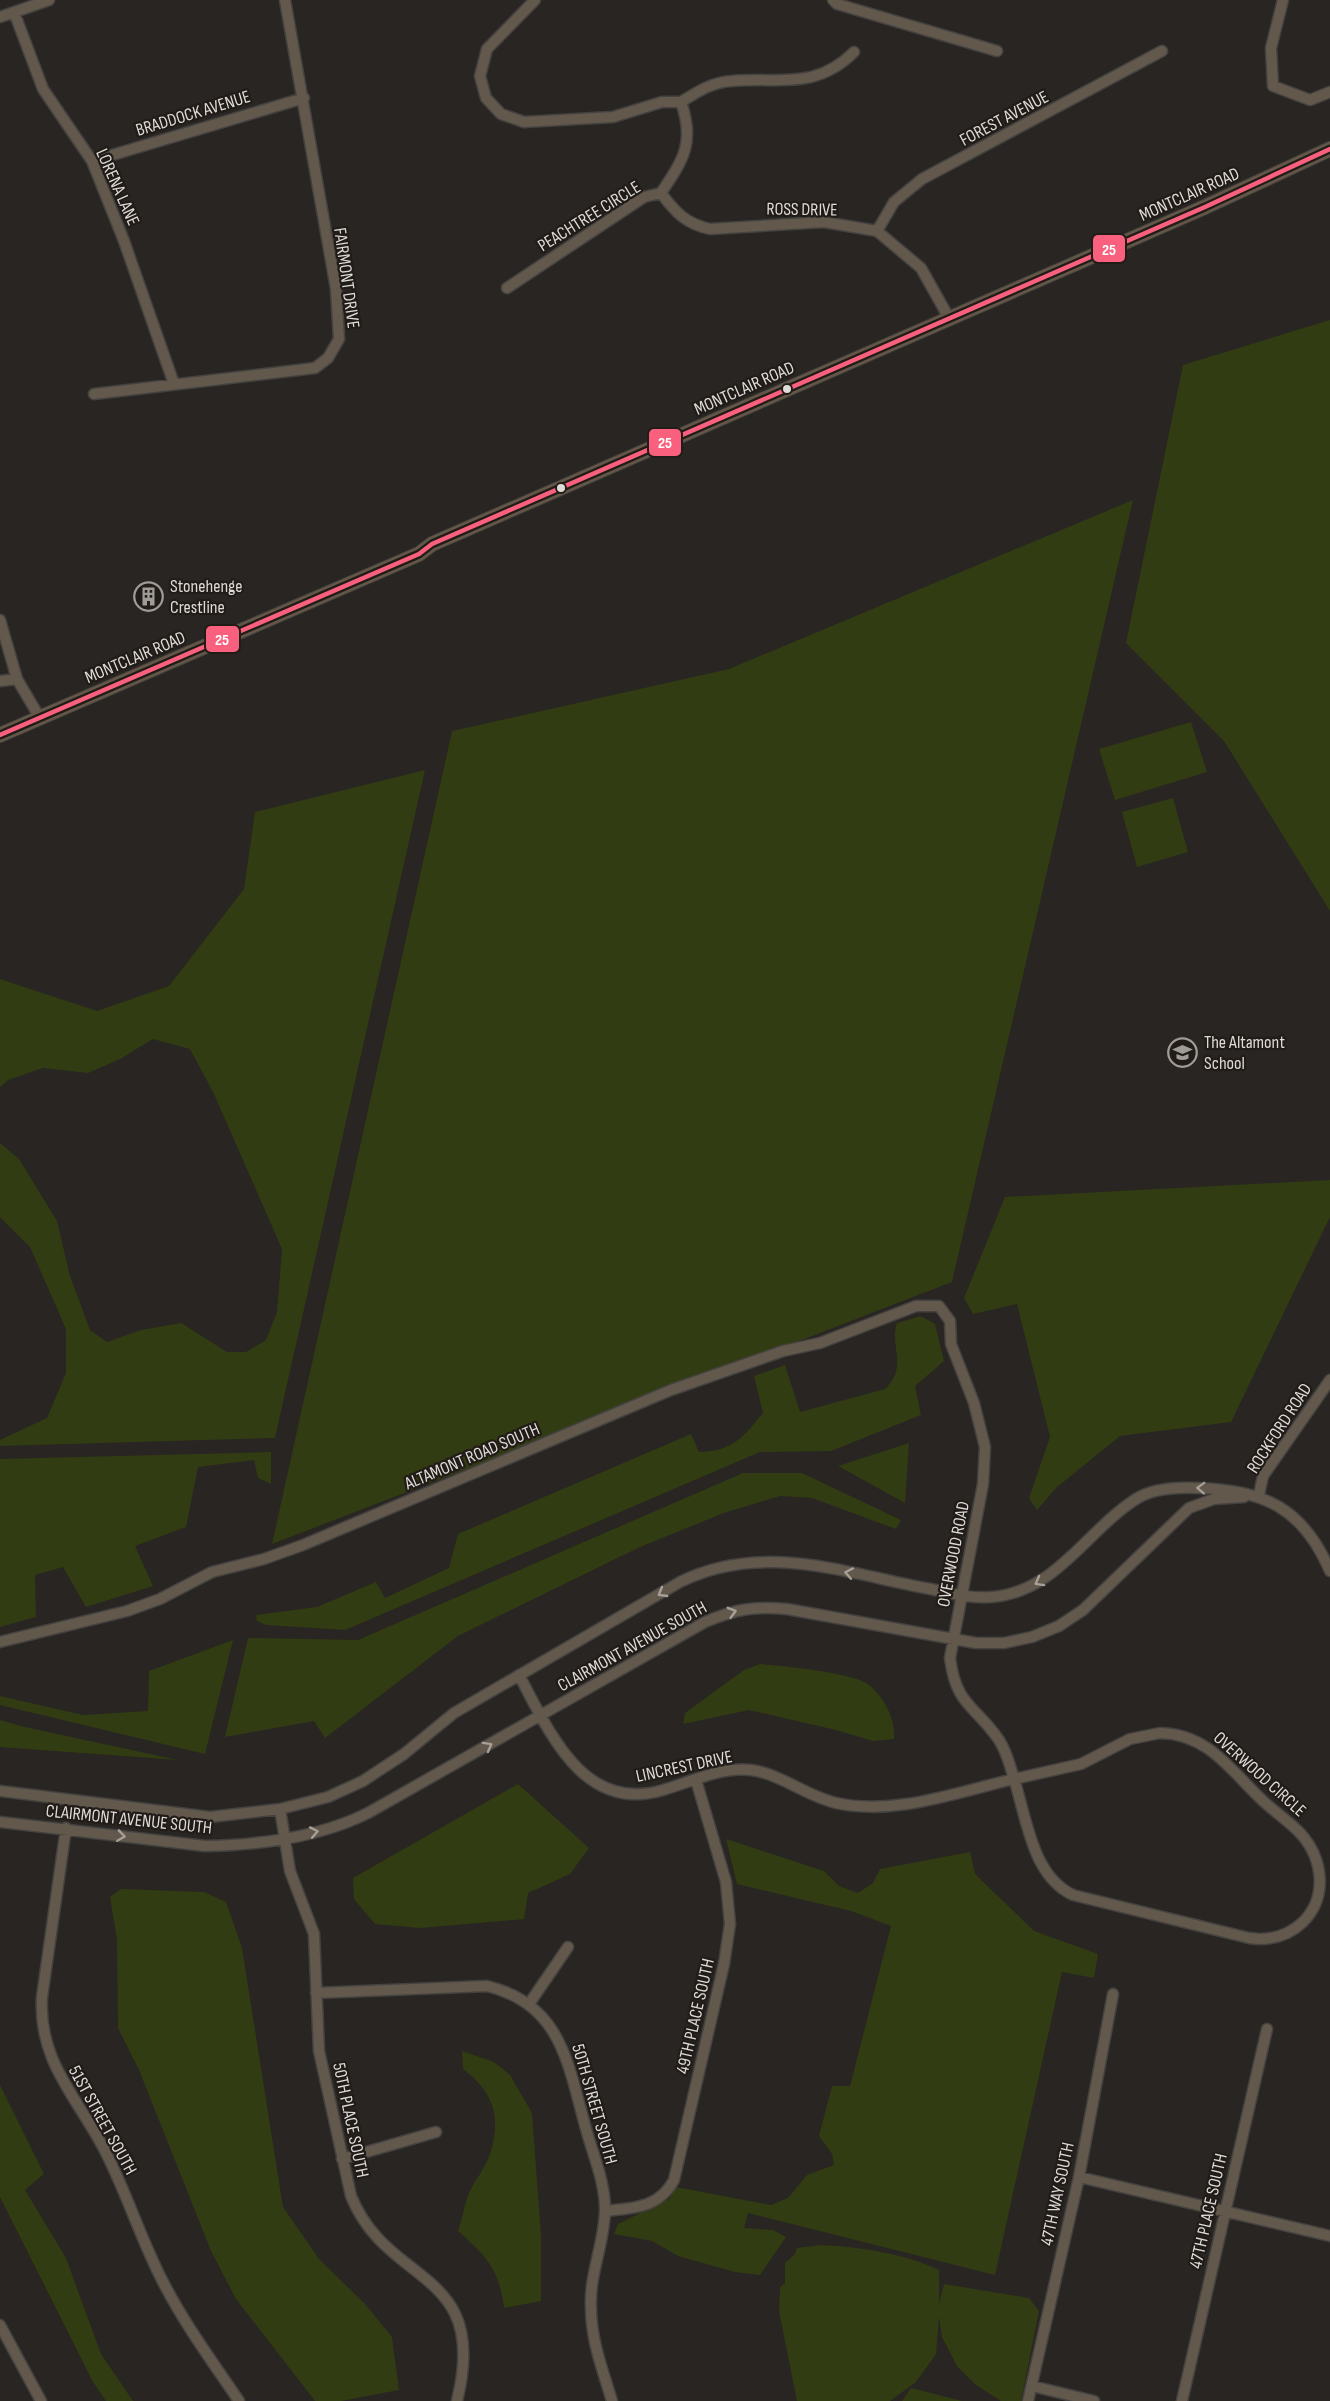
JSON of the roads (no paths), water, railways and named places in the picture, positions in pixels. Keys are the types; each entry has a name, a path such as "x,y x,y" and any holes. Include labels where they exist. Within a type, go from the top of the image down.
{"main road":[{"name":"MONTCLAIR ROAD","path":"0,735 418,554 432,544 1205,207 1330,149"}],"street":[{"path":"0,17 49,0"},
{"name":"FAIRMONT DRIVE","path":"94,394 315,368 328,358 339,339 336,289 285,0"},
{"path":"535,0 487,49 480,76 486,98 501,114 524,122 613,117 662,102 681,102 705,87 730,81 805,80 842,65 854,52"},
{"path":"1283,0 1271,48 1274,86 1310,100 1330,92"},
{"path":"835,2 997,51"},
{"name":"LORENA LANE","path":"14,12 43,89 92,161 124,241 174,384"},
{"name":"FOREST AVENUE","path":"878,231 894,202 922,179 1162,51"},
{"name":"BRADDOCK AVENUE","path":"92,161 303,98"},
{"name":"PEACHTREE CIRCLE","path":"507,288 644,197 661,193 682,162 689,138 688,123 681,102"},
{"name":"ROSS DRIVE","path":"661,193 677,215 694,226 710,229 824,222 878,231"},
{"path":"878,231 921,268 949,318"},
{"path":"0,620 17,679 40,718"},
{"path":"0,681 17,679"},
{"name":"ALTAMONT ROAD SOUTH","path":"0,1642 142,1606 212,1572 280,1553 671,1390 783,1351 820,1343 916,1306 939,1306 950,1321"},
{"name":"OVERWOOD ROAD","path":"950,1321 951,1344 974,1403 985,1447 983,1484 952,1640 950,1658 953,1682 964,1701 1002,1744 1014,1779"},
{"name":"ROCKFORD ROAD","path":"1259,1495 1263,1476 1330,1380"},
{"name":"CLAIRMONT AVENUE SOUTH","path":"0,1791 210,1817 280,1809 328,1797 363,1781 404,1754 454,1713 680,1582 707,1570 736,1562 763,1560 791,1562 960,1595 994,1597 1037,1584 1047,1578 1137,1498 1170,1488 1259,1495 1290,1514 1306,1529 1323,1554 1330,1571"},
{"name":"CLAIRMONT AVENUE SOUTH","path":"0,1822 205,1846 284,1838 329,1829 356,1819 705,1622 733,1610 760,1607 787,1609 952,1640 1004,1643 1032,1637 1052,1629 1083,1610 1189,1508 1214,1499 1259,1495"},
{"name":"LINCREST DRIVE","path":"519,1675 541,1716 573,1766 602,1786 625,1793 644,1794 726,1771 753,1770 823,1799 877,1807 905,1804 1014,1779"},
{"name":"OVERWOOD CIRCLE","path":"1160,1733 1190,1737 1215,1752 1307,1842 1316,1860 1321,1880 1315,1906 1305,1920 1291,1931 1275,1938 1257,1939 1073,1895 1054,1882 1041,1865 1014,1779 1095,1759 1140,1736 1160,1733"},
{"name":"49TH PLACE SOUTH","path":"605,2211 636,2208 652,2203 665,2193 674,2180 724,1964 730,1924 726,1882 696,1780"},
{"name":"50TH PLACE SOUTH","path":"280,1809 293,1882 314,1934 319,2051 351,2196 368,2227 383,2244 429,2280 453,2311 462,2334 464,2359 457,2401"},
{"name":"51ST STREET SOUTH","path":"66,1828 42,1997 41,2022 46,2046 56,2071 104,2150 170,2295 239,2401"},
{"path":"529,2004 568,1947"},
{"name":"50TH STREET SOUTH","path":"315,1993 475,1985 509,1993 529,2004 554,2031 565,2053 601,2182 605,2211 592,2280 591,2309 594,2338 612,2401"},
{"name":"47TH WAY SOUTH","path":"1028,2401 1078,2176 1113,1994"},
{"name":"47TH PLACE SOUTH","path":"1182,2401 1267,2029"},
{"path":"342,2159 436,2132"},
{"path":"1078,2176 1330,2236"},
{"path":"0,2325 41,2401"},
{"path":"1032,2386 1094,2401"}],"place":[{"name":"Stonehenge Crestline","path":"149,596"},
{"name":"The Altamont School","path":"1183,1052"}]}
